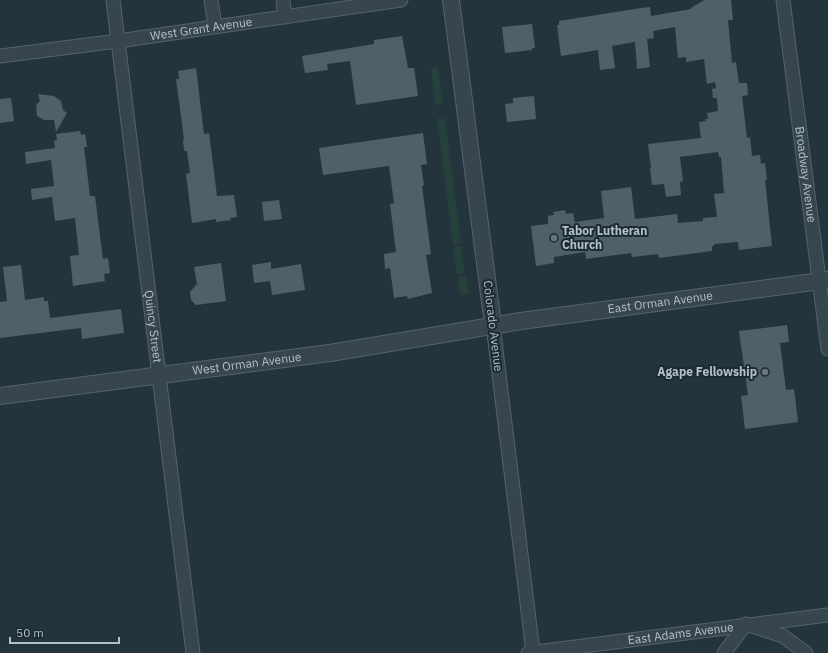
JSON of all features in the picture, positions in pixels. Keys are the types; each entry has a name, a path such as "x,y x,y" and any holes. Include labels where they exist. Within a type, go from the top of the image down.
{"street":[{"name":"Quincy Street","path":"113,0 193,653"},
{"path":"212,0 215,26"},
{"path":"283,0 285,17"},
{"name":"West Grant Avenue","path":"0,56 118,41 401,0"},
{"name":"Colorado Avenue","path":"451,0 493,326 531,653"},
{"name":"Broadway Avenue","path":"783,0 823,281 828,349"},
{"name":"East Orman Avenue","path":"493,326 823,281"},
{"name":"West Orman Avenue","path":"0,396 330,352 493,326"},
{"name":"East Adams Avenue","path":"531,653 746,624 828,615"},
{"path":"724,653 746,624 782,636 806,653"}],"green space":[{"path":"438,67 443,103 435,106 431,68"},
{"path":"437,118 445,119 461,243 453,245"},
{"path":"461,246 465,273 457,274 453,247"},
{"path":"466,276 469,294 460,295 458,277"}],"building":[{"path":"704,0 731,0 733,20 728,20 732,63 736,62 739,83 747,83 748,95 742,96 747,138 750,137 752,156 760,155 761,164 765,163 767,180 765,180 772,246 739,250 738,242 714,244 714,246 712,246 712,251 659,258 658,254 632,257 631,253 586,259 585,252 554,257 554,263 536,266 531,226 548,224 548,216 554,215 553,212 565,210 566,214 573,213 575,222 604,218 601,191 631,187 635,219 677,214 678,223 703,221 703,218 717,217 714,194 724,193 721,157 719,157 718,152 680,157 683,181 680,182 681,195 666,197 664,184 652,185 648,144 701,138 699,122 706,121 705,119 708,119 707,113 718,111 717,98 713,98 712,89 716,88 715,82 707,84 704,59 686,62 686,57 678,58 675,27 653,31 654,38 647,39 650,67 637,69 635,42 612,46 615,68 600,70 598,50 561,56 557,25 559,25 559,21 650,7 651,16 691,9"},
{"path":"532,24 535,48 532,48 532,50 505,53 502,27"},
{"path":"402,36 408,68 414,68 418,96 356,105 350,61 327,64 328,70 305,73 302,56 374,44 374,40"},
{"path":"196,68 204,134 209,133 217,196 234,195 237,217 230,218 231,220 216,222 216,219 192,223 186,174 190,173 187,151 184,151 184,139 176,79 179,79 178,71"},
{"path":"38,94 54,96 61,101 63,110 67,113 56,132 54,120 44,120 37,116 36,105 40,101"},
{"path":"534,96 536,119 507,122 505,104 513,103 513,98"},
{"path":"11,98 14,121 0,123 0,99"},
{"path":"80,131 81,135 85,134 87,147 84,147 90,196 95,196 103,259 108,258 110,273 104,274 105,281 73,286 70,256 79,255 75,218 55,221 52,197 32,200 31,189 54,186 51,160 26,164 25,152 55,148 54,141 57,140 56,134"},
{"path":"423,133 427,164 421,165 424,185 422,186 431,254 426,255 432,293 408,299 407,296 394,298 390,268 385,269 384,254 396,252 390,204 394,203 389,166 323,175 319,148"},
{"path":"279,200 282,219 264,221 262,202"},
{"path":"271,262 271,269 301,264 305,290 272,295 270,281 254,283 252,265"},
{"path":"221,263 226,301 196,305 191,300 190,292 197,284 194,267"},
{"path":"21,265 25,300 44,297 44,301 48,301 50,318 121,309 124,333 82,339 81,328 0,338 0,302 7,301 3,267"},
{"path":"787,325 789,342 780,343 786,390 794,389 798,422 745,429 741,396 748,395 739,331"}],"place":[{"name":"Tabor Lutheran Church","path":"554,238"},
{"name":"Agape Fellowship","path":"765,372"}]}
